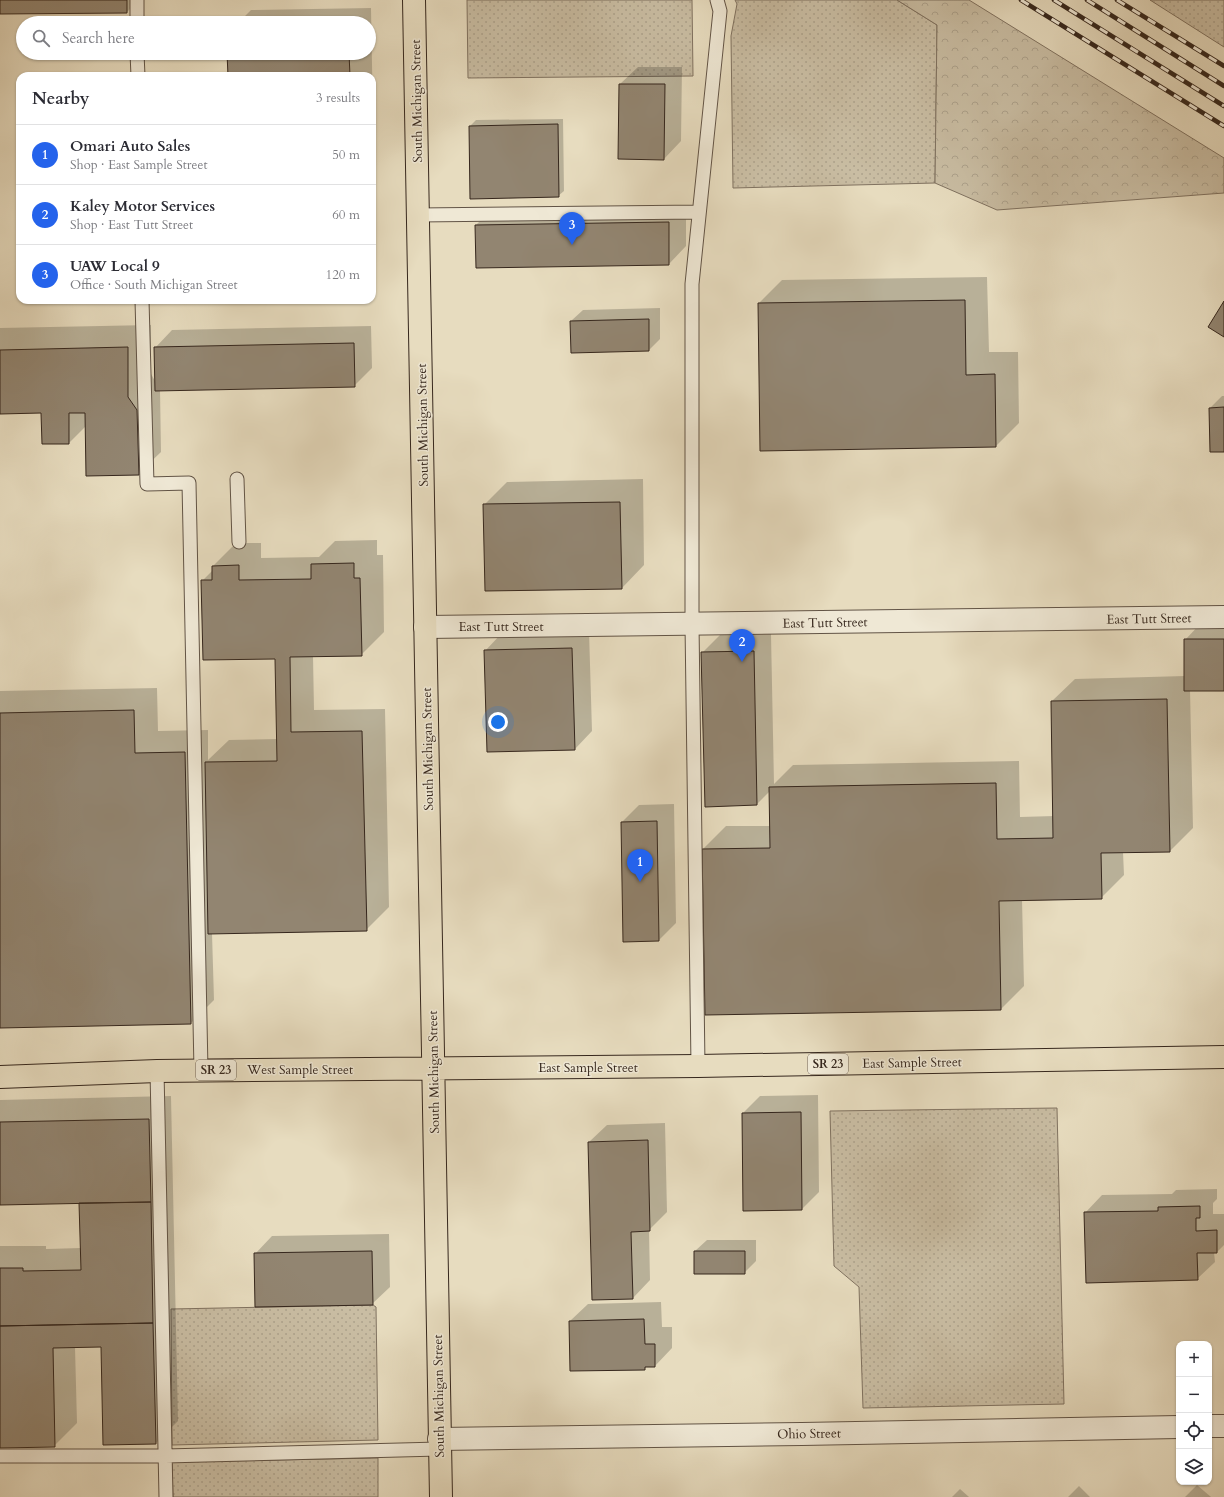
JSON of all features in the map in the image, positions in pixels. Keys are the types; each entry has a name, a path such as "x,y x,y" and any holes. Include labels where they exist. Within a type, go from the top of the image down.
{"main road":[{"name":"South Michigan Street","path":"414,0 441,1497"},
{"name":"East Sample Street","path":"433,1068 698,1066 1224,1057"},
{"name":"West Sample Street","path":"0,1077 201,1070 433,1068"}],"street":[{"name":"East Tutt Street","path":"425,627 1224,617"},
{"path":"1212,1426 1224,1426"},
{"name":"Ohio Street","path":"439,1444 841,1432 1176,1427"}],"lane":[{"path":"137,0 137,16"},
{"path":"698,1066 692,624 692,284 720,11 717,0"},
{"path":"138,60 138,72"},
{"path":"418,215 699,212"},
{"path":"142,304 147,484 189,483 201,1070"},
{"path":"237,479 239,542"},
{"path":"157,1071 166,1497"},
{"path":"0,1456 165,1456 439,1444"}],"green space":[{"path":"467,0 692,0 693,76 468,78"},
{"path":"735,0 897,0 937,25 935,183 733,188 731,36 737,4"},
{"path":"897,0 969,0 1224,158 1224,193 997,210 935,183 937,25"},
{"path":"1150,0 1224,0 1224,47"},
{"path":"1057,1108 1064,1404 863,1408 859,1287 834,1266 830,1111"},
{"path":"373,1305 376,1307 378,1440 172,1445 171,1309"},
{"path":"378,1458 378,1497 173,1497 172,1462"}],"building":[{"path":"0,0 127,0 127,13 0,14"},
{"path":"227,60 349,60 350,72 228,72"},
{"path":"619,84 665,84 664,160 618,159"},
{"path":"558,124 559,197 470,199 469,126"},
{"path":"669,222 669,265 476,268 475,225"},
{"path":"965,300 966,375 995,374 996,447 760,451 758,303"},
{"path":"1224,301 1224,337 1208,327"},
{"path":"649,319 649,351 571,353 570,321"},
{"path":"354,343 355,387 155,391 154,347"},
{"path":"128,347 128,397 137,410 139,475 86,476 85,413 69,413 69,444 42,444 41,413 0,414 0,350"},
{"path":"1224,407 1224,452 1210,452 1209,408"},
{"path":"620,502 622,589 485,591 483,504"},
{"path":"354,563 354,578 360,578 362,656 290,657 291,732 362,731 367,931 208,934 205,762 277,761 275,659 203,660 201,580 212,580 212,566 239,565 239,580 311,579 311,564"},
{"path":"1184,639 1224,639 1224,691 1184,691"},
{"path":"572,648 575,750 487,752 484,650"},
{"path":"754,651 757,805 705,807 701,652"},
{"path":"1167,699 1170,852 1101,853 1102,899 999,901 1001,1010 705,1015 702,849 770,848 769,787 996,783 997,839 1053,838 1051,701"},
{"path":"134,710 135,753 185,752 191,1024 0,1028 0,713"},
{"path":"657,821 659,941 623,942 621,822"},
{"path":"801,1112 802,1210 743,1211 742,1113"},
{"path":"149,1119 151,1202 0,1205 0,1122"},
{"path":"648,1140 650,1231 631,1232 633,1299 592,1300 588,1142"},
{"path":"151,1202 153,1323 0,1326 0,1268 23,1268 23,1271 81,1270 79,1203"},
{"path":"1200,1206 1200,1218 1196,1218 1196,1231 1217,1230 1217,1253 1197,1253 1198,1280 1086,1283 1084,1212 1158,1211 1158,1207"},
{"path":"372,1251 373,1305 255,1307 254,1253"},
{"path":"694,1251 745,1251 745,1274 694,1274"},
{"path":"644,1319 645,1344 655,1344 655,1367 645,1367 645,1370 570,1371 569,1321"},
{"path":"153,1323 156,1444 103,1445 101,1347 53,1348 55,1447 0,1448 0,1326"}],"railway":[{"path":"1021,0 1224,126"},
{"path":"1054,0 1224,106"},
{"path":"1087,0 1224,86"},
{"path":"1117,0 1224,66"}],"place":[{"name":"UAW Local 9","path":"572,245"},
{"name":"Kaley Motor Services","path":"742,662"},
{"name":"Omari Auto Sales","path":"640,882"}]}
